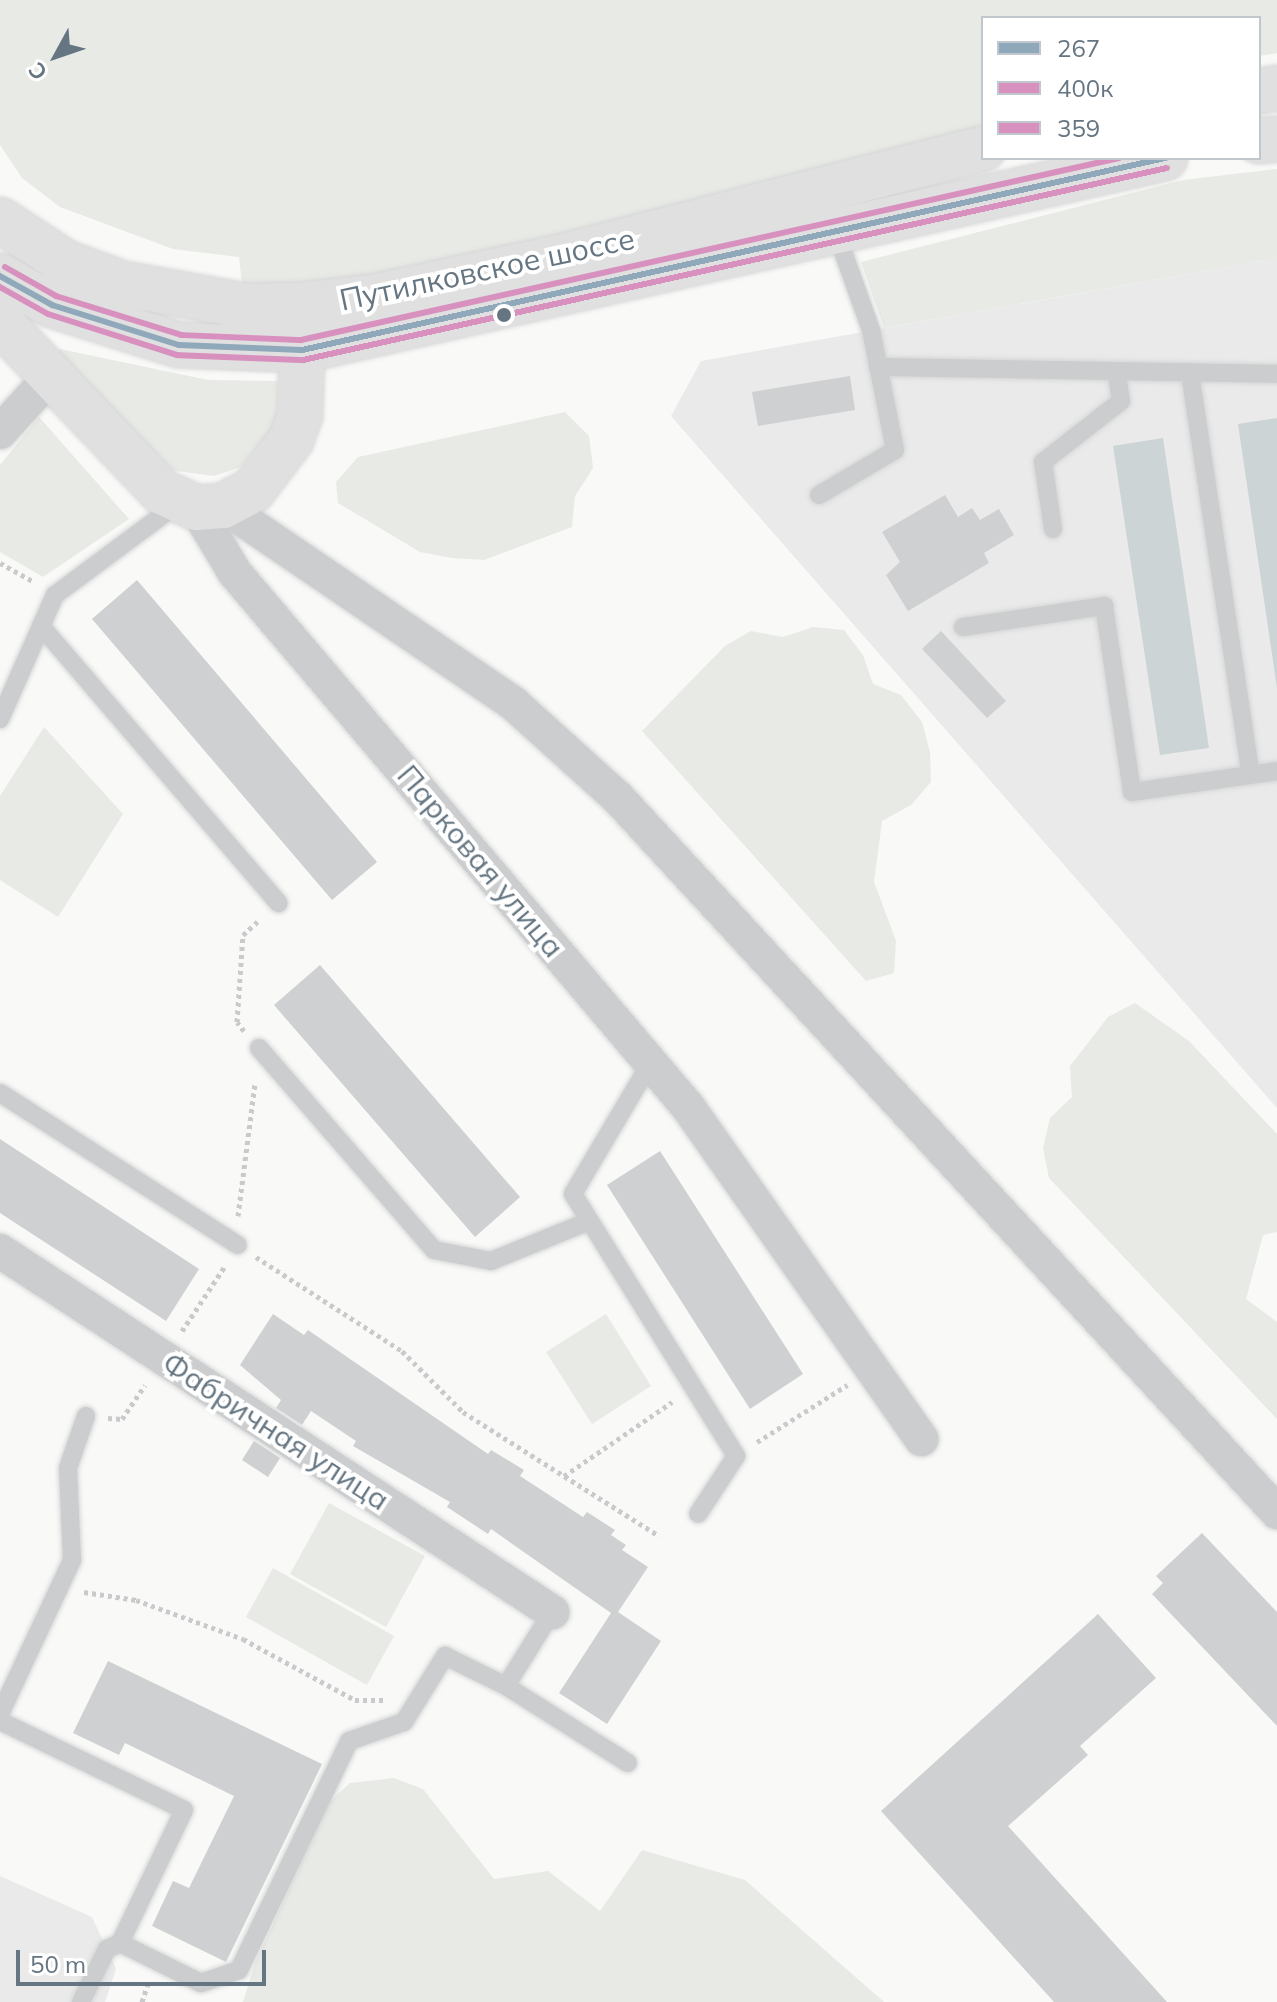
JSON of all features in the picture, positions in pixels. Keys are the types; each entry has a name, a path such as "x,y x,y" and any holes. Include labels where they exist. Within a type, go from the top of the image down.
{"main road":[{"name":"Путилковское шоссе","path":"0,220 66,263 123,284 247,306 334,302 515,267 981,149"},
{"name":"Путилковское шоссе","path":"0,276 52,305 179,345 302,350 1156,160"},
{"path":"199,506 253,490 291,440 300,415 302,350 276,314 247,306"},
{"name":"Парковая улица","path":"0,322 50,377 199,506"}],"street":[{"path":"0,432 50,377"},
{"path":"199,506 514,704 618,798 1277,1512"},
{"name":"Парковая улица","path":"199,506 235,573 651,1062 921,1439"},
{"name":"Фабричная улица","path":"0,1251 552,1612"}],"lane":[{"path":"819,495 895,450 878,367 836,232"},
{"path":"878,367 1277,374"},
{"path":"1053,529 1043,462 1121,401 1116,371"},
{"path":"1190,373 1251,774"},
{"path":"0,719 55,595 199,506"},
{"path":"963,627 1104,606 1132,792 1277,771"},
{"path":"41,626 278,903"},
{"path":"259,1048 434,1250 491,1261 587,1222"},
{"path":"651,1062 573,1194 587,1222 736,1456 698,1514"},
{"path":"0,1093 232,1242"},
{"path":"0,1714 72,1560 68,1468 86,1416"},
{"path":"506,1686 552,1612"},
{"path":"120,1943 201,1983 239,1970 349,1741 404,1722 445,1656 506,1686 628,1763"},
{"path":"0,1721 184,1810 120,1943 107,1949 81,2002"}],"path":[{"path":"0,563 55,595"},
{"path":"278,903 243,935 237,1022 259,1048 242,1207 232,1242 402,1351 463,1412 659,1536"},
{"path":"736,1456 871,1370"},
{"path":"564,1476 693,1388"},
{"path":"60,1589 136,1600 243,1639 355,1700 417,1702"}],"shaded area":[{"path":"0,0 1277,0 1277,53 1261,56 1261,16 981,16 981,127 512,251 340,283 242,284 239,257 173,249 60,207 22,178 0,145"},
{"path":"1277,169 1277,258 884,328 861,262 1183,180"},
{"path":"1277,258 1277,1108 671,416 701,361"},
{"path":"60,349 208,380 278,381 277,424 241,467 214,476 169,470 56,352"},
{"path":"565,412 589,436 593,468 575,496 572,527 484,560 452,558 420,552 338,503 336,482 358,457"},
{"path":"39,417 129,519 43,577 0,552 0,465"},
{"path":"1277,418 1277,688 1238,424"},
{"path":"1163,438 1209,748 1160,755 1113,446"},
{"path":"813,627 844,630 863,655 873,684 901,695 922,722 930,752 931,782 911,805 882,821 874,882 896,941 894,973 866,981 642,731 725,646 751,631 783,637"},
{"path":"44,727 123,814 58,917 0,880 0,796"},
{"path":"1135,1003 1189,1041 1277,1134 1277,1232 1263,1235 1246,1299 1277,1322 1277,1419 1049,1178 1043,1148 1050,1118 1072,1097 1070,1066 1108,1017"},
{"path":"606,1314 651,1386 592,1424 546,1352"},
{"path":"329,1503 425,1556 386,1627 290,1574"},
{"path":"273,1568 394,1636 367,1685 246,1617"},
{"path":"394,1778 423,1789 494,1879 548,1871 600,1911 642,1850 745,1880 884,2002 243,2002 255,1963 329,1802 350,1783"},
{"path":"0,1876 92,1917 116,1969 105,2002 0,2002"}],"building":[{"path":"850,376 855,410 758,426 752,392"},
{"path":"945,495 958,517 972,508 980,520 999,509 1014,535 984,553 989,563 908,611 886,575 900,562 882,532"},
{"path":"137,580 377,862 332,900 92,619"},
{"path":"941,631 1006,701 987,718 922,649"},
{"path":"320,965 520,1197 475,1237 274,1005"},
{"path":"0,1139 199,1269 166,1321 0,1213"},
{"path":"660,1151 803,1374 750,1409 607,1185"},
{"path":"273,1314 304,1335 308,1330 488,1454 491,1450 524,1470 520,1476 583,1517 587,1512 615,1530 611,1535 626,1545 622,1550 648,1567 618,1612 661,1641 607,1724 559,1693 611,1613 491,1529 488,1534 447,1507 450,1502 353,1446 356,1441 311,1411 302,1425 276,1408 281,1400 240,1365"},
{"path":"254,1441 280,1458 268,1477 242,1460"},
{"path":"1202,1533 1277,1612 1277,1726 1152,1594 1163,1583 1156,1576"},
{"path":"1098,1614 1156,1678 1080,1746 1088,1755 1008,1826 1167,2002 1054,2002 881,1811"},
{"path":"108,1661 322,1764 226,1962 152,1926 173,1881 189,1888 234,1796 125,1743 119,1755 73,1733"}],"transit line":[{"name":"359","path":"5,267 56,296 181,335 301,340 1110,160"},
{"name":"267","path":"0,276 52,305 179,345 302,350 1156,160"},
{"name":"400к","path":"0,287 48,314 177,355 303,360 1167,168"}]}
